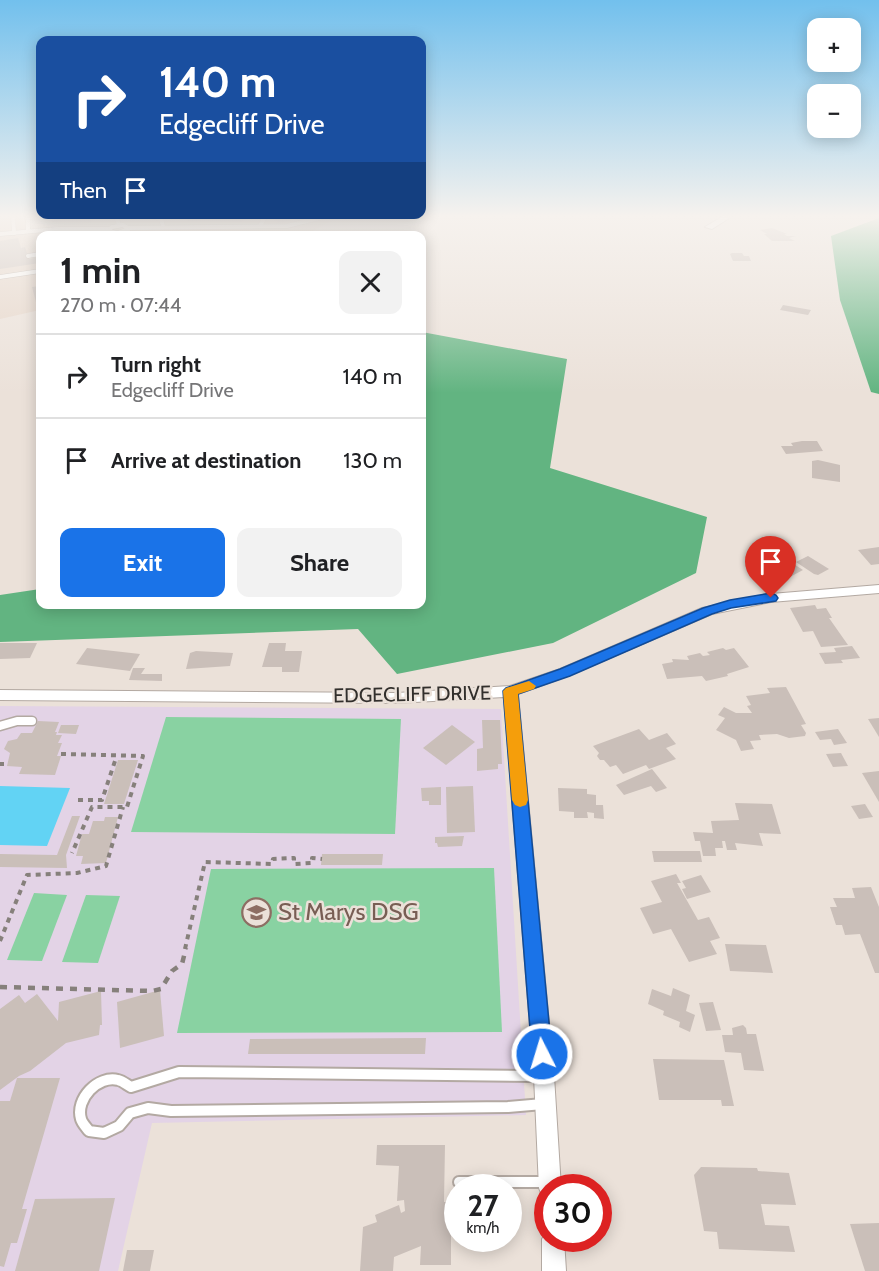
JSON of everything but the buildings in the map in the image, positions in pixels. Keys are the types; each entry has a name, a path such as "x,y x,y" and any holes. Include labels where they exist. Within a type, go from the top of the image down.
{"street":[{"name":"EDGECLIFF DRIVE","path":"0,695 397,698 511,691 565,672 708,611 730,604 771,598 879,589"},
{"path":"511,691 544,1076 549,1174"},
{"path":"553,1252 554,1271"}],"lane":[{"path":"0,277 18,274"},
{"path":"0,726 17,721 32,721"},
{"path":"544,1076 178,1072 130,1087 117,1079 102,1082 88,1091 80,1106 81,1120 89,1131 104,1133 119,1126 130,1113 148,1108 171,1111 508,1107 545,1104"}],"path":[{"path":"61,754 143,756 127,807 92,807 72,854"},
{"path":"100,806 115,761"},
{"path":"78,800 102,800"},
{"path":"0,941 27,875 65,874 96,870 106,866 123,807"},
{"path":"0,987 152,991 161,989 172,971 182,964 205,862 272,864 273,859 294,858 294,864 312,863 312,858 322,859"}],"shaded area":[{"path":"0,274 36,274 36,311 0,319"},
{"name":"St Marys DSG","path":"0,706 501,709 526,1115 152,1123 118,1271 0,1271"}],"green space":[{"path":"836,274 879,274 879,394 871,392 840,300"},
{"path":"426,333 567,359 550,468 707,517 696,573 553,643 397,674 358,629 0,642 0,595 36,590 36,609 426,609"},
{"path":"166,717 401,719 395,834 131,832"},
{"path":"494,868 502,1032 177,1033 211,869"},
{"path":"34,893 67,895 42,961 7,960"},
{"path":"86,895 120,896 98,963 62,962"}],"water":[{"path":"0,786 70,788 47,846 0,845"}],"slow traffic":[{"path":"520,800 511,691 529,686"}],"place":[{"name":"St Marys DSG","path":"257,912"}],"route":[{"path":"542,1054 511,691 565,672 708,611 730,604 771,598"}]}
